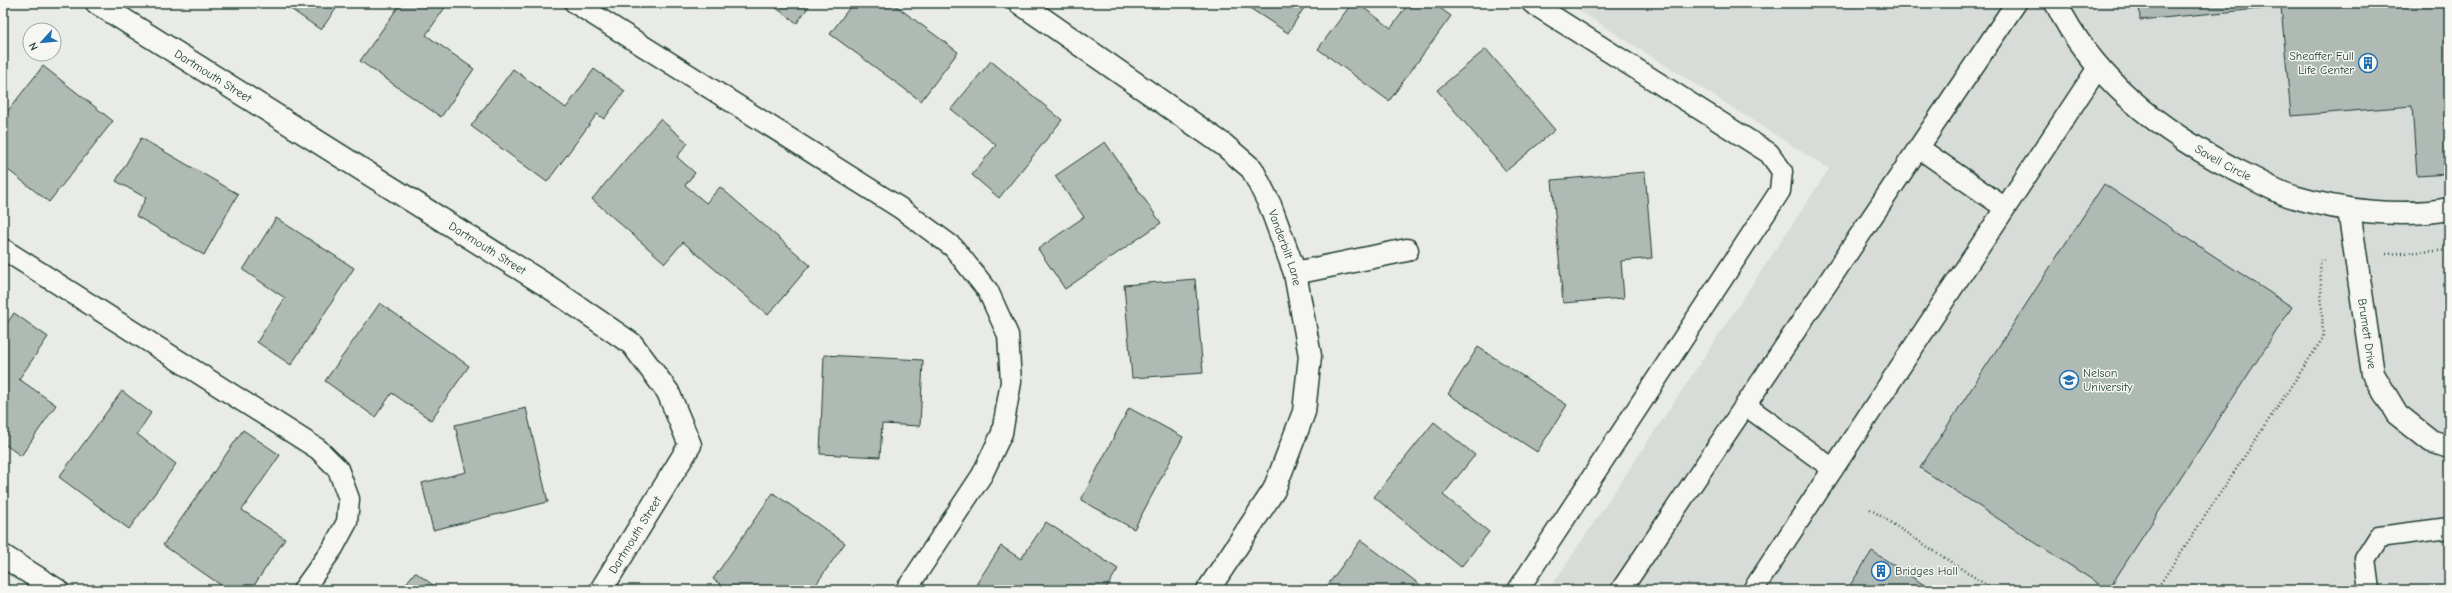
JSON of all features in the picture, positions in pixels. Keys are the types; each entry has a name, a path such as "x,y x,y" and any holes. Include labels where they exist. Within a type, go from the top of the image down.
{"street":[{"name":"Dartmouth Street","path":"97,3 543,282 632,344 668,392 690,445 601,590"},
{"name":"Vanderbilt Lane","path":"1020,3 1224,145 1252,169 1270,205 1295,273 1310,356 1304,412 1274,490 1208,590"},
{"name":"Savell Circle","path":"2056,3 2064,21 2108,78 2163,127 2223,164 2292,197 2349,210 2430,212 2449,209"},
{"name":"Brumett Drive","path":"2349,210 2372,374 2397,414 2431,440 2449,447"},
{"path":"1295,273 1407,250"},
{"path":"3,556 57,590"}],"lane":[{"path":"575,3 900,208 953,247 988,290 1008,335 1012,382 1002,434 982,475 906,590"},
{"path":"1518,590 1780,191 1782,171 1769,153 1532,3"},
{"path":"1621,590 2016,3"},
{"path":"1753,590 2099,66"},
{"path":"1919,148 2005,208"},
{"path":"3,249 318,449 338,469 349,499 347,522 333,548 303,590"},
{"path":"1745,405 1833,469"},
{"path":"2369,590 2365,559 2379,537 2449,528"}],"path":[{"path":"2156,590 2323,338 2320,261 2356,255 2449,250"},
{"path":"1870,508 1994,590"}],"shaded area":[{"name":"Nelson University","path":"1567,3 2449,3 2449,590 1549,590 1829,169"}],"building":[{"path":"282,3 340,3 321,30"},
{"path":"401,3 442,3 446,6 426,35 474,69 441,117 360,61"},
{"path":"769,3 811,3 797,23"},
{"path":"853,3 892,3 958,52 921,101 830,34"},
{"path":"1242,3 1307,3 1288,33"},
{"path":"1352,3 1357,3 1391,28 1409,3 1433,3 1451,16 1389,101 1318,49"},
{"name":"Sheaffer Full Life Center","path":"2139,3 2449,3 2449,174 2417,176 2412,106 2291,116 2281,7 2140,20"},
{"path":"1486,49 1555,130 1506,171 1437,90"},
{"path":"991,61 1062,120 999,198 972,175 996,145 951,109"},
{"path":"43,66 113,121 49,202 3,166 3,117"},
{"path":"513,69 566,108 594,69 625,91 604,119 597,114 547,182 471,126"},
{"path":"660,119 688,143 677,157 695,173 685,185 706,203 720,187 810,265 768,315 683,242 665,263 592,199"},
{"path":"141,138 238,194 204,255 136,216 146,198 116,181"},
{"path":"1105,142 1161,223 1065,289 1038,249 1084,217 1055,176"},
{"path":"1645,172 1652,258 1621,261 1624,298 1563,303 1552,180"},
{"path":"2104,184 2292,307 2108,590 1920,468"},
{"path":"276,218 354,268 291,365 257,342 285,298 243,270"},
{"path":"1195,279 1203,373 1132,378 1124,285"},
{"path":"380,303 469,366 431,420 392,393 375,417 325,381"},
{"path":"14,313 48,337 19,379 56,405 21,456 3,443 3,329"},
{"path":"1478,347 1567,405 1537,452 1448,394"},
{"path":"824,355 923,360 920,426 882,424 880,457 820,454"},
{"path":"122,391 151,413 137,434 176,464 129,529 59,477"},
{"path":"526,408 548,502 433,530 422,483 466,472 455,425"},
{"path":"1129,408 1183,437 1134,529 1081,500"},
{"path":"1434,422 1475,455 1443,495 1489,532 1461,567 1374,497"},
{"path":"243,430 280,455 242,510 285,539 251,590 228,590 163,545"},
{"path":"773,493 845,543 812,590 728,590 713,579"},
{"path":"1046,522 1118,569 1105,590 988,590 977,583 1001,546 1021,559"},
{"path":"1361,540 1427,590 1324,590"},
{"name":"Bridges Hall","path":"1872,551 1932,590 1847,590"},
{"path":"415,572 440,590 401,590"}],"place":[{"name":"Sheaffer Full Life Center","path":"2368,63"},
{"name":"Nelson University","path":"2069,380"},
{"name":"Bridges Hall","path":"1881,571"}]}
